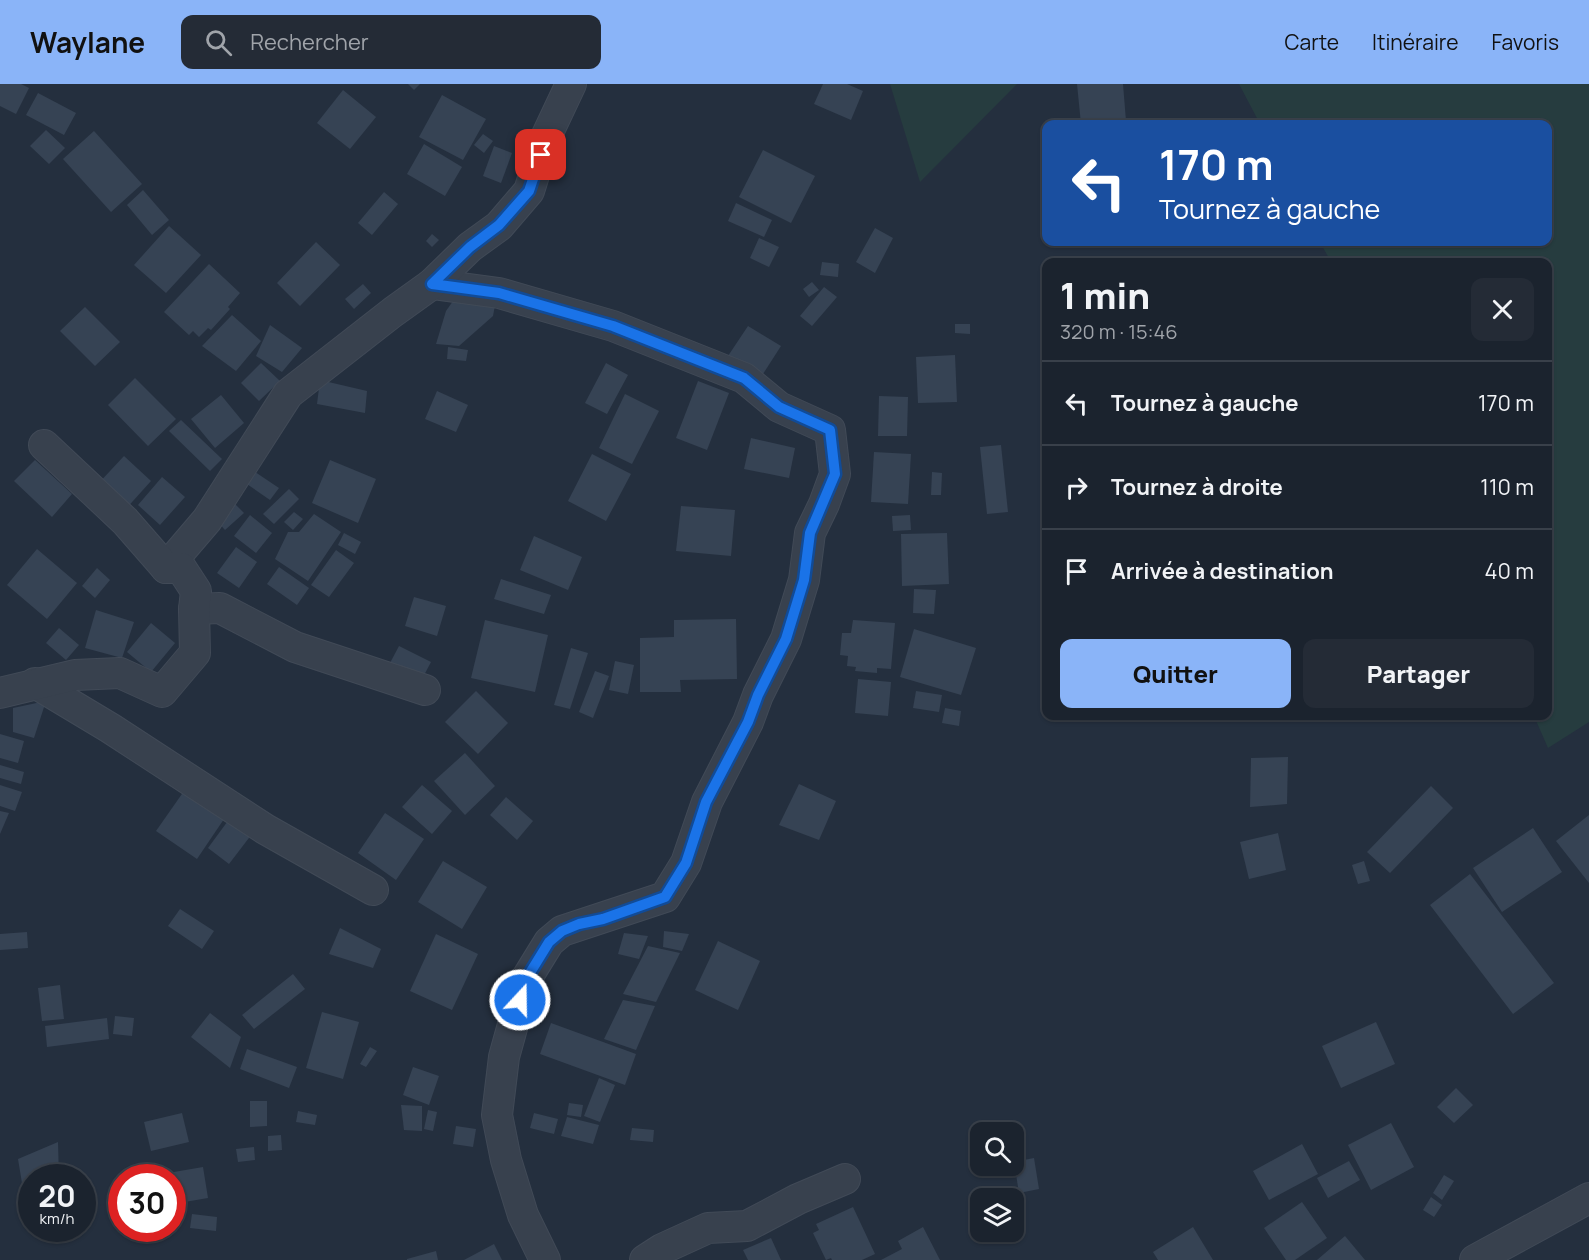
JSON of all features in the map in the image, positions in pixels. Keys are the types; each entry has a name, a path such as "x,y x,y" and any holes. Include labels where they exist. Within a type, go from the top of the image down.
{"street":[{"path":"166,568 207,520 288,394 432,284 470,247 499,225 529,191 546,137 571,84"},
{"path":"432,284 499,293 613,326 744,378 779,407 830,430 835,474 810,533 804,580 786,639 758,695 748,722 706,802 686,863 665,897 562,931 549,942 525,981 504,1057 497,1115 506,1160 523,1215 545,1260"},
{"path":"0,693 75,675 120,673 162,692 195,653 196,591 181,568 166,568 125,521 44,445"},
{"path":"194,609 220,608 295,647 425,690"},
{"path":"35,683 110,728 265,829 373,890"},
{"path":"645,1260 662,1249 708,1227 747,1226 798,1198 845,1179"},
{"path":"1475,1260 1589,1198"}],"green space":[{"path":"890,84 1017,84 920,182"},
{"path":"1239,84 1589,84 1589,722 1548,748 1536,720 1552,720 1552,258 1329,258 1322,246 1552,246 1552,120 1258,120"}],"building":[{"path":"0,84 21,84 29,88 16,114 0,106"},
{"path":"408,84 420,84 414,90"},
{"path":"823,84 847,84 863,91 851,120 814,104"},
{"path":"1077,84 1123,84 1126,120 1081,120"},
{"path":"343,90 376,117 350,149 317,123"},
{"path":"38,93 76,113 64,135 26,115"},
{"path":"442,95 486,119 463,160 419,137"},
{"path":"46,130 65,148 49,164 30,146"},
{"path":"94,131 142,184 111,212 63,159"},
{"path":"483,134 493,141 484,153 474,145"},
{"path":"424,144 462,167 445,196 407,174"},
{"path":"494,146 512,153 501,183 483,176"},
{"path":"763,150 815,176 791,223 739,197"},
{"path":"143,190 169,220 152,235 127,205"},
{"path":"384,192 398,204 372,235 358,223"},
{"path":"736,203 772,220 764,237 728,221"},
{"path":"169,226 201,255 166,293 134,265"},
{"path":"875,228 893,238 875,273 856,262"},
{"path":"432,234 439,240 432,247 426,241"},
{"path":"759,238 779,247 769,267 750,258"},
{"path":"316,242 340,265 300,306 277,283"},
{"path":"822,262 839,264 838,277 820,275"},
{"path":"209,264 240,293 228,307 230,309 211,330 208,328 199,337 193,331 189,335 164,312"},
{"path":"812,282 819,290 809,297 803,289"},
{"path":"363,284 371,293 354,309 345,299"},
{"path":"824,287 837,297 812,326 800,316"},
{"path":"460,291 496,300 493,316 459,346 436,344 446,311"},
{"path":"85,307 120,342 95,366 60,331"},
{"path":"232,315 261,341 236,371 202,346"},
{"path":"955,324 970,324 970,334 955,333"},
{"path":"270,325 302,348 282,372 256,356"},
{"path":"748,326 781,346 761,377 728,356"},
{"path":"448,347 468,350 466,361 447,359"},
{"path":"955,355 957,402 918,403 916,357"},
{"path":"261,363 280,381 259,401 241,383"},
{"path":"606,363 628,375 607,414 585,403"},
{"path":"135,378 176,419 148,446 108,405"},
{"path":"320,380 367,391 365,413 317,404"},
{"path":"698,381 729,393 707,450 676,438"},
{"path":"437,391 468,405 456,432 425,419"},
{"path":"625,394 659,411 632,464 599,448"},
{"path":"221,395 244,423 215,448 191,419"},
{"path":"879,396 908,397 907,436 878,436"},
{"path":"181,420 222,459 210,471 169,431"},
{"path":"751,438 795,448 789,478 744,469"},
{"path":"1001,445 1008,512 987,514 980,447"},
{"path":"874,452 911,454 908,504 871,502"},
{"path":"592,454 631,474 606,521 568,501"},
{"path":"124,456 151,481 124,511 97,485"},
{"path":"35,460 72,494 52,517 14,481"},
{"path":"330,460 376,479 358,523 312,503"},
{"path":"252,470 279,488 270,500 244,482"},
{"path":"932,472 942,473 941,495 931,495"},
{"path":"162,477 185,497 160,525 138,505"},
{"path":"289,489 299,499 274,524 263,514"},
{"path":"234,503 244,513 225,530 216,520"},
{"path":"681,506 735,510 731,556 676,551"},
{"path":"294,512 303,519 293,530 284,522"},
{"path":"314,514 341,532 308,581 275,559 288,532 299,532"},
{"path":"250,515 272,533 256,553 234,536"},
{"path":"910,515 911,530 893,531 892,516"},
{"path":"344,533 361,542 355,554 338,545"},
{"path":"947,533 949,584 902,586 901,534"},
{"path":"534,536 582,557 568,590 520,570"},
{"path":"236,547 257,562 239,588 217,573"},
{"path":"37,549 77,583 47,619 7,585"},
{"path":"336,550 354,563 329,597 311,585"},
{"path":"279,567 309,588 297,605 267,584"},
{"path":"97,568 110,580 95,598 82,586"},
{"path":"501,579 551,595 544,614 494,599"},
{"path":"914,589 936,590 934,614 913,613"},
{"path":"414,597 446,606 437,636 405,626"},
{"path":"96,610 134,622 122,658 85,648"},
{"path":"736,619 737,679 680,680 681,692 640,692 640,638 674,637 674,620"},
{"path":"485,620 548,635 535,692 471,678"},
{"path":"853,620 895,623 891,669 877,668 877,673 855,671 856,667 847,666 848,656 840,655 842,633 851,633"},
{"path":"151,623 175,643 151,672 127,652"},
{"path":"59,628 79,645 66,660 46,643"},
{"path":"914,629 976,648 961,695 900,677"},
{"path":"399,646 431,662 422,679 390,663"},
{"path":"571,648 588,653 570,709 554,705"},
{"path":"615,661 634,665 628,694 609,690"},
{"path":"595,671 609,676 593,718 579,712"},
{"path":"858,679 891,682 888,716 855,713"},
{"path":"476,691 508,723 478,754 445,722"},
{"path":"916,691 942,695 939,712 913,708"},
{"path":"46,701 34,738 13,732 13,708"},
{"path":"945,708 961,711 959,726 942,723"},
{"path":"0,734 24,741 18,763 0,758"},
{"path":"465,753 495,786 465,815 434,781"},
{"path":"1288,757 1287,804 1250,807 1251,758"},
{"path":"0,765 24,772 21,784 0,778"},
{"path":"799,784 836,801 819,840 779,825"},
{"path":"0,785 22,792 15,811 0,806"},
{"path":"422,785 452,811 432,834 402,807"},
{"path":"1431,786 1453,808 1390,873 1367,852"},
{"path":"184,791 224,819 197,859 156,831"},
{"path":"506,797 533,821 517,840 490,815"},
{"path":"0,811 9,813 0,834"},
{"path":"385,813 424,839 396,880 358,853"},
{"path":"233,814 255,830 229,864 208,848"},
{"path":"1589,815 1589,883 1556,841"},
{"path":"1533,828 1562,872 1502,912 1473,868"},
{"path":"1278,833 1286,870 1249,879 1240,842"},
{"path":"443,861 487,887 462,929 418,902"},
{"path":"1364,861 1370,881 1358,884 1352,865"},
{"path":"1470,874 1554,983 1513,1014 1430,905"},
{"path":"180,909 214,931 202,949 168,926"},
{"path":"340,928 381,949 373,968 329,954"},
{"path":"664,931 689,934 682,951 663,947"},
{"path":"27,932 28,948 0,950 0,934"},
{"path":"624,933 648,936 639,959 618,954"},
{"path":"436,934 478,954 452,1010 410,991"},
{"path":"718,941 760,961 738,1010 695,990"},
{"path":"648,946 680,953 656,1002 623,994"},
{"path":"293,974 305,989 254,1029 242,1015"},
{"path":"60,985 64,1019 42,1021 38,988"},
{"path":"623,1000 655,1006 636,1050 604,1039"},
{"path":"322,1012 359,1022 343,1079 306,1068"},
{"path":"210,1013 241,1037 230,1068 191,1037"},
{"path":"115,1016 134,1018 132,1036 113,1034"},
{"path":"107,1018 109,1039 47,1047 45,1026"},
{"path":"1376,1022 1395,1064 1341,1088 1322,1046"},
{"path":"551,1023 636,1054 625,1085 540,1054"},
{"path":"370,1047 377,1051 366,1067 360,1064"},
{"path":"247,1049 297,1067 289,1088 240,1069"},
{"path":"413,1067 439,1076 429,1105 403,1095"},
{"path":"599,1078 615,1085 600,1122 584,1116"},
{"path":"1456,1088 1473,1105 1454,1123 1437,1107"},
{"path":"250,1101 267,1101 267,1126 250,1127"},
{"path":"569,1103 583,1105 581,1117 567,1115"},
{"path":"401,1105 422,1106 422,1131 404,1130"},
{"path":"428,1110 437,1112 433,1131 424,1129"},
{"path":"298,1111 317,1115 315,1125 296,1122"},
{"path":"182,1113 189,1142 151,1151 144,1122"},
{"path":"534,1113 558,1119 554,1134 530,1128"},
{"path":"567,1117 599,1125 593,1144 561,1136"},
{"path":"1391,1123 1414,1167 1371,1190 1348,1145"},
{"path":"456,1126 476,1129 473,1147 453,1144"},
{"path":"632,1128 654,1130 653,1142 630,1140"},
{"path":"281,1135 282,1150 268,1151 268,1136"},
{"path":"58,1142 59,1164 19,1164 18,1159"},
{"path":"1302,1144 1318,1174 1269,1200 1253,1171"},
{"path":"254,1147 255,1160 238,1162 236,1149"},
{"path":"1034,1158 1039,1189 1024,1192 1024,1188 1018,1188 1016,1176 1024,1176 1024,1160"},
{"path":"1349,1161 1360,1180 1328,1198 1317,1178"},
{"path":"203,1167 208,1198 186,1202 186,1170"},
{"path":"1444,1175 1454,1181 1442,1200 1433,1193"},
{"path":"1431,1197 1442,1205 1434,1217 1423,1210"},
{"path":"1302,1202 1327,1238 1295,1260 1286,1260 1264,1228"},
{"path":"853,1207 875,1254 862,1260 832,1260 831,1258 826,1260 813,1233 819,1230 816,1224"},
{"path":"192,1214 217,1217 216,1231 190,1228"},
{"path":"923,1227 940,1260 881,1260 902,1249 898,1241"},
{"path":"1193,1227 1213,1260 1158,1260 1153,1252"},
{"path":"1345,1236 1365,1260 1317,1260"},
{"path":"771,1238 781,1260 748,1260 743,1250"},
{"path":"494,1244 502,1260 464,1260"},
{"path":"436,1251 438,1260 407,1260 407,1259"}],"route":[{"path":"520,1000 525,981 549,942 562,931 665,897 686,863 706,802 748,722 758,695 786,639 804,580 810,533 835,474 830,430 779,407 744,378 613,326 499,293 432,284 470,247 499,225 529,191 541,155"}]}
